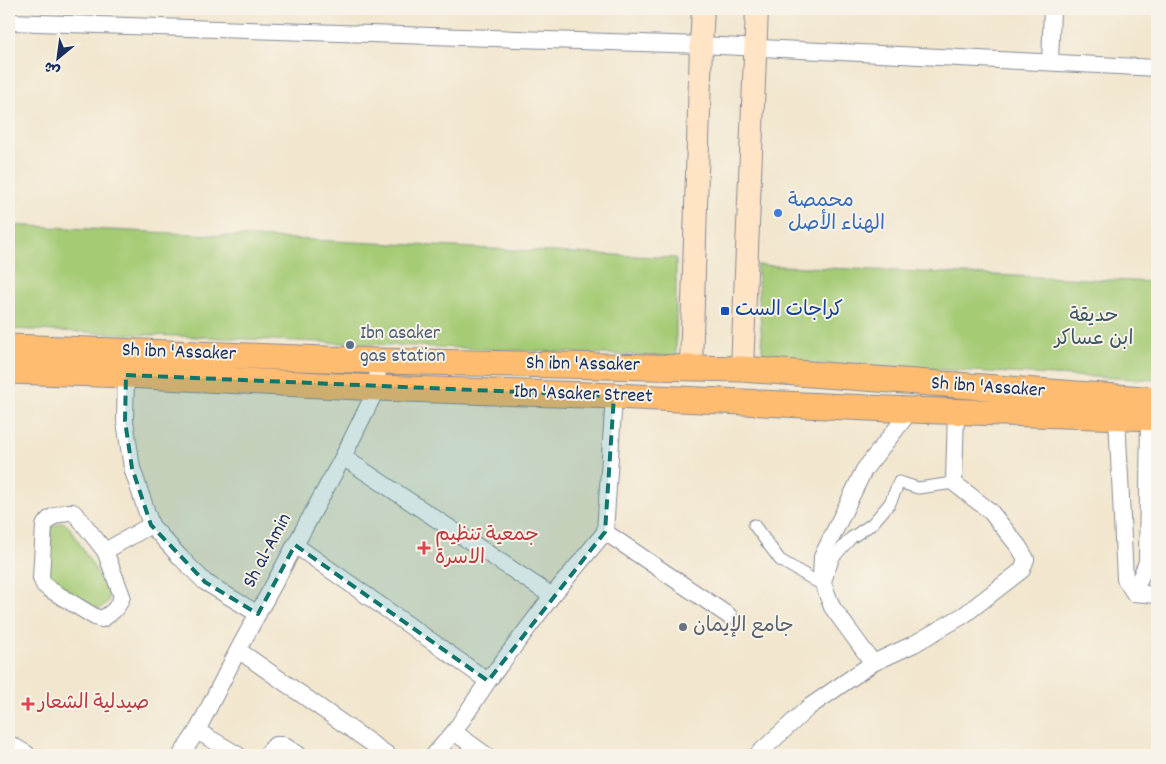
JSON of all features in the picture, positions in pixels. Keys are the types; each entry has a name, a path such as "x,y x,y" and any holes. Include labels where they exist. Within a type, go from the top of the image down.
{"main road":[{"path":"691,367 703,9"},
{"path":"742,369 757,9"},
{"name":"Sh ibn 'Assaker","path":"9,347 378,361 742,369 1154,412"},
{"name":"Ibn 'Asaker Street","path":"9,371 956,412 1117,416 1154,412"}],"street":[{"path":"1050,62 1052,9"},
{"path":"9,22 756,47 1157,68"},
{"name":"Sh al-Amin","path":"181,755 197,731 238,650 343,457 377,388 378,361"},
{"path":"126,375 125,421 132,468 152,525 205,582 258,614"},
{"path":"434,755 454,732 488,681 552,596 605,532 614,396"},
{"path":"873,663 832,607 821,578 822,557 864,470 911,410"},
{"path":"954,483 956,412"},
{"path":"1134,593 1147,562 1154,412"},
{"path":"1117,416 1125,579 1134,593"},
{"path":"343,457 552,596"},
{"path":"757,755 809,707 873,663 914,644 964,615 1022,570 1026,559 1019,546 990,511 954,483 918,488 899,482 890,503 872,524 851,538 834,557 824,586"},
{"path":"73,512 105,551 122,596 120,603 110,614 102,618 95,617 44,585 41,578 44,526 52,516 73,512"},
{"path":"754,524 780,560 824,586"},
{"path":"105,551 152,525"},
{"path":"605,532 729,616"},
{"path":"295,545 488,681"},
{"path":"1134,593 1157,595"},
{"path":"238,650 388,755"},
{"path":"197,731 238,755"},
{"path":"454,732 486,755"},
{"path":"266,755 275,745 283,745 299,755"},
{"path":"9,746 25,755"}],"highlighted area":[{"path":"126,375 614,396 605,532 488,681 295,545 258,614 205,582 151,525 132,468 125,421"}],"green space":[{"path":"9,225 676,258 676,357 9,329"},
{"name":"حديقة ابن عساكر","path":"757,265 1157,282 1157,380 763,361"},
{"path":"63,522 70,528 110,594 103,607 98,609 51,579 49,572 51,527"}],"place":[{"name":"محمصة الهناء الأصل","path":"778,213"},
{"name":"كراجات الست","path":"725,311"},
{"name":"Ibn asaker gas station","path":"350,345"},
{"name":"جمعية تنظيم الاسرة","path":"424,548"},
{"name":"جامع الإيمان","path":"683,627"},
{"name":"صيدلية الشعار","path":"28,704"}]}
